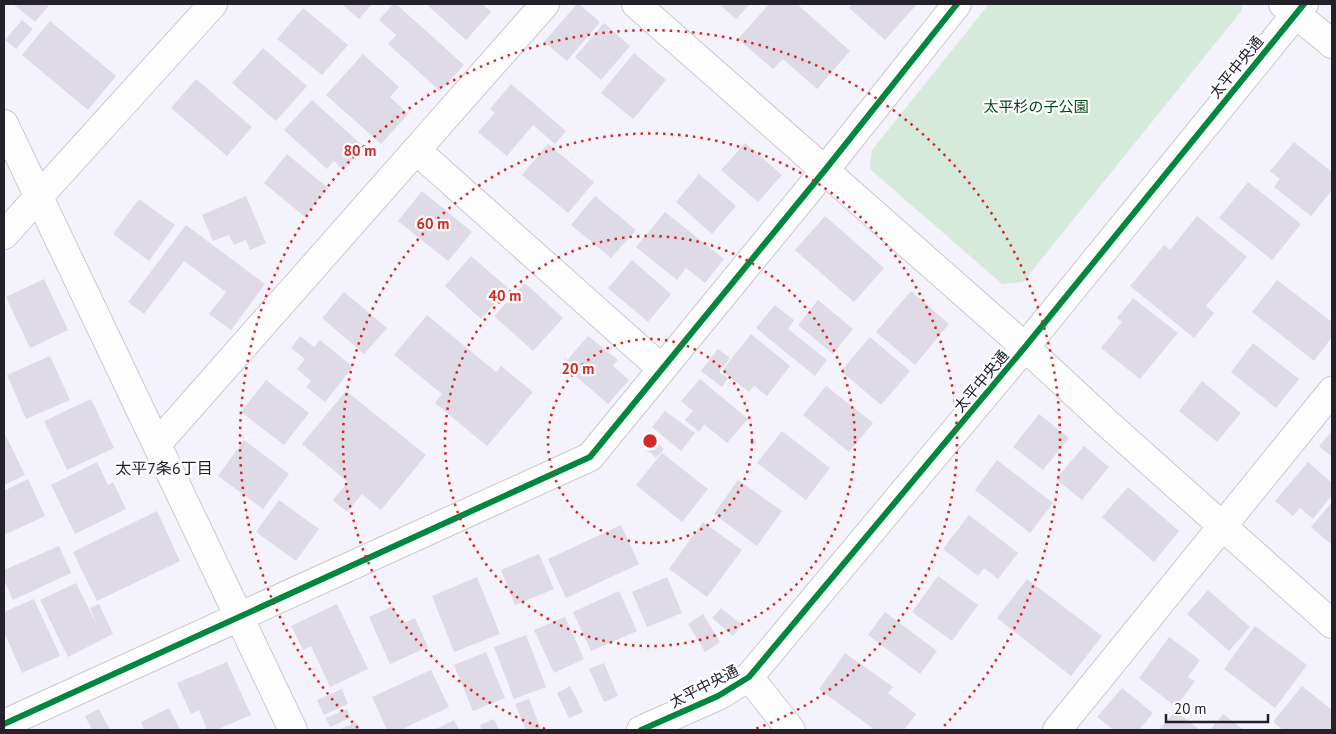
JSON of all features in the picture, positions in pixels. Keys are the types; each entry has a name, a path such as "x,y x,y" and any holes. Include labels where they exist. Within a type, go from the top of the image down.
{"street":[{"path":"4,235 213,4"},
{"path":"157,444 545,4"},
{"path":"636,4 1025,346 1108,424 1332,624"},
{"path":"6,717 240,617 590,457 825,170 957,4"},
{"path":"1294,7 1332,44"},
{"name":"太平中央通","path":"641,730 718,696 749,677 1025,346 1294,7"},
{"path":"4,124 294,730"},
{"path":"416,150 662,369"},
{"path":"1064,728 1222,526 1332,391"},
{"path":"749,677 790,730"}],"green space":[{"name":"太平杉の子公園","path":"989,4 1242,4 1242,10 1023,282 1002,284 870,169 872,150"}],"building":[{"path":"13,4 50,4 35,22"},
{"path":"342,4 372,4 359,19"},
{"path":"393,4 396,4 464,65 440,91 388,44 396,35 379,20"},
{"path":"426,4 482,4 491,12 466,40"},
{"path":"577,4 600,22 567,61 544,42"},
{"path":"719,4 750,4 736,19"},
{"path":"769,4 797,4 850,51 817,89 783,59 773,69 738,39"},
{"path":"852,4 917,4 885,40 849,8"},
{"path":"303,8 348,45 322,75 277,39"},
{"path":"22,20 33,29 16,49 5,40"},
{"path":"50,21 116,76 88,110 22,55"},
{"path":"604,23 630,46 601,80 575,57"},
{"path":"263,48 307,86 276,121 232,83"},
{"path":"634,53 666,80 633,119 601,93"},
{"path":"363,54 399,87 390,97 408,114 381,144 326,95"},
{"path":"196,79 252,127 227,156 171,108"},
{"path":"511,84 566,131 555,144 533,125 507,156 478,132 495,113 490,109"},
{"path":"312,100 364,147 343,170 334,161 327,169 284,130"},
{"path":"1294,142 1332,172 1332,190 1311,216 1274,187 1280,179 1270,171"},
{"path":"745,143 782,175 758,202 721,170"},
{"path":"548,144 594,182 568,213 522,175"},
{"path":"287,154 328,188 305,217 264,183"},
{"path":"699,174 736,206 712,234 676,202"},
{"path":"1248,182 1301,224 1272,260 1219,218"},
{"path":"422,191 472,232 448,261 398,221"},
{"path":"246,196 266,243 250,250 246,240 234,245 229,235 213,241 202,215"},
{"path":"595,196 636,230 611,258 571,225"},
{"path":"139,199 175,225 149,261 113,234"},
{"path":"665,212 724,259 705,283 686,268 677,280 636,247"},
{"path":"825,216 884,268 854,302 795,250"},
{"path":"1197,216 1247,257 1206,306 1214,313 1194,338 1130,286 1164,245 1170,250"},
{"path":"186,225 265,284 231,330 209,314 226,292 184,261 144,314 128,302"},
{"path":"471,256 508,288 481,319 445,286"},
{"path":"632,260 671,294 648,322 608,288"},
{"path":"44,279 68,330 30,348 6,297"},
{"path":"1277,280 1332,322 1332,337 1314,361 1252,312"},
{"path":"525,283 563,318 533,351 494,316"},
{"path":"911,291 949,324 915,365 876,332"},
{"path":"344,292 387,328 364,354 322,318"},
{"path":"1133,298 1178,333 1140,379 1101,348 1122,322 1117,318"},
{"path":"818,300 853,329 833,354 798,325"},
{"path":"775,305 794,320 788,329 827,360 815,376 756,328"},
{"path":"427,315 496,372 501,366 533,392 487,446 435,403 442,394 394,355"},
{"path":"751,334 790,366 767,396 754,386 749,392 722,371"},
{"path":"300,336 314,347 320,340 353,367 325,402 306,387 311,381 297,369 305,359 291,348"},
{"path":"588,336 618,360 613,366 629,380 608,404 563,365"},
{"path":"870,337 910,371 881,405 841,371"},
{"path":"1253,343 1299,379 1276,408 1231,372"},
{"path":"718,349 730,358 719,372 728,378 722,387 701,371"},
{"path":"50,356 70,400 26,419 7,375"},
{"path":"700,379 748,419 727,443 704,424 699,432 685,420 693,411 681,401"},
{"path":"266,380 309,413 284,445 241,412"},
{"path":"1202,381 1241,413 1217,442 1179,411"},
{"path":"826,386 873,423 849,452 803,415"},
{"path":"346,391 426,455 381,510 362,494 347,512 333,500 348,482 302,444"},
{"path":"91,399 114,448 67,470 44,421"},
{"path":"665,411 695,433 681,451 652,427"},
{"path":"1039,414 1069,438 1043,470 1013,447"},
{"path":"782,431 830,468 806,500 757,463"},
{"path":"1332,431 1332,457 1319,446"},
{"path":"4,435 25,475 4,485"},
{"path":"649,435 664,449 656,458 640,444"},
{"path":"244,440 289,474 263,509 218,476"},
{"path":"1084,446 1109,467 1082,500 1056,479"},
{"path":"662,453 708,489 682,522 636,485"},
{"path":"997,460 1053,503 1030,533 975,490"},
{"path":"97,462 108,485 113,482 126,509 75,534 51,485"},
{"path":"1308,462 1332,483 1332,495 1313,519 1300,508 1293,516 1275,501"},
{"path":"28,479 45,516 4,535 4,491"},
{"path":"738,480 782,511 757,546 714,514"},
{"path":"1128,487 1179,531 1154,562 1102,517"},
{"path":"279,500 319,529 296,561 256,532"},
{"path":"1332,502 1332,545 1311,527"},
{"path":"157,511 180,561 97,601 73,552"},
{"path":"969,515 1018,553 998,579 984,568 978,576 943,549"},
{"path":"703,522 742,550 707,597 669,569"},
{"path":"621,525 639,564 566,598 548,559"},
{"path":"59,546 71,573 13,600 4,580 4,570"},
{"path":"539,554 554,589 515,605 501,570"},
{"path":"938,576 978,605 952,641 912,612"},
{"path":"477,577 500,634 454,652 432,596"},
{"path":"667,577 682,613 647,627 632,592"},
{"path":"1027,579 1102,636 1071,676 997,618"},
{"path":"76,583 99,629 90,608 99,604 113,634 68,657 40,600"},
{"path":"1208,590 1250,627 1229,651 1187,614"},
{"path":"619,591 637,631 591,651 573,612"},
{"path":"34,599 60,656 22,673 4,632 4,612"},
{"path":"337,604 368,669 330,687 311,646 303,650 291,626"},
{"path":"393,606 402,624 415,618 428,647 390,664 369,617"},
{"path":"721,608 742,625 733,636 712,618"},
{"path":"885,612 937,651 920,674 868,635"},
{"path":"703,614 720,642 705,652 688,624"},
{"path":"565,617 584,659 554,673 534,630"},
{"path":"1255,626 1307,665 1275,708 1224,669"},
{"path":"526,635 546,687 514,699 494,647"},
{"path":"1169,637 1200,660 1188,677 1195,681 1176,707 1139,678"},
{"path":"486,652 505,698 473,711 454,665"},
{"path":"845,653 893,687 888,693 916,714 904,730 875,730 819,689"},
{"path":"227,662 251,715 216,730 207,730 199,710 191,714 177,683"},
{"path":"604,663 618,696 604,702 589,669"},
{"path":"431,670 449,707 400,730 387,730 372,697"},
{"path":"570,686 583,712 569,718 557,693"},
{"path":"1302,686 1332,710 1332,730 1283,730 1273,722"},
{"path":"1122,688 1153,713 1139,730 1114,730 1097,717"},
{"path":"342,689 348,704 324,715 317,700"},
{"path":"529,699 541,729 539,730 526,730 515,704"},
{"path":"169,708 180,730 144,730 141,722"},
{"path":"99,709 110,730 92,730 85,716"},
{"path":"347,709 350,718 330,727 326,718"},
{"path":"1175,711 1200,730 1159,730"},
{"path":"1223,714 1244,730 1210,730"},
{"path":"494,719 499,730 482,730 480,725"},
{"path":"454,720 459,730 434,730"},
{"path":"356,722 360,730 339,730"}],"cycle path":[{"path":"4,724 590,457 825,170 957,4"},
{"path":"641,730 718,696 749,677 1025,347 1304,4"}],"district":[{"name":"太平7条6丁目","path":"164,468"}]}
